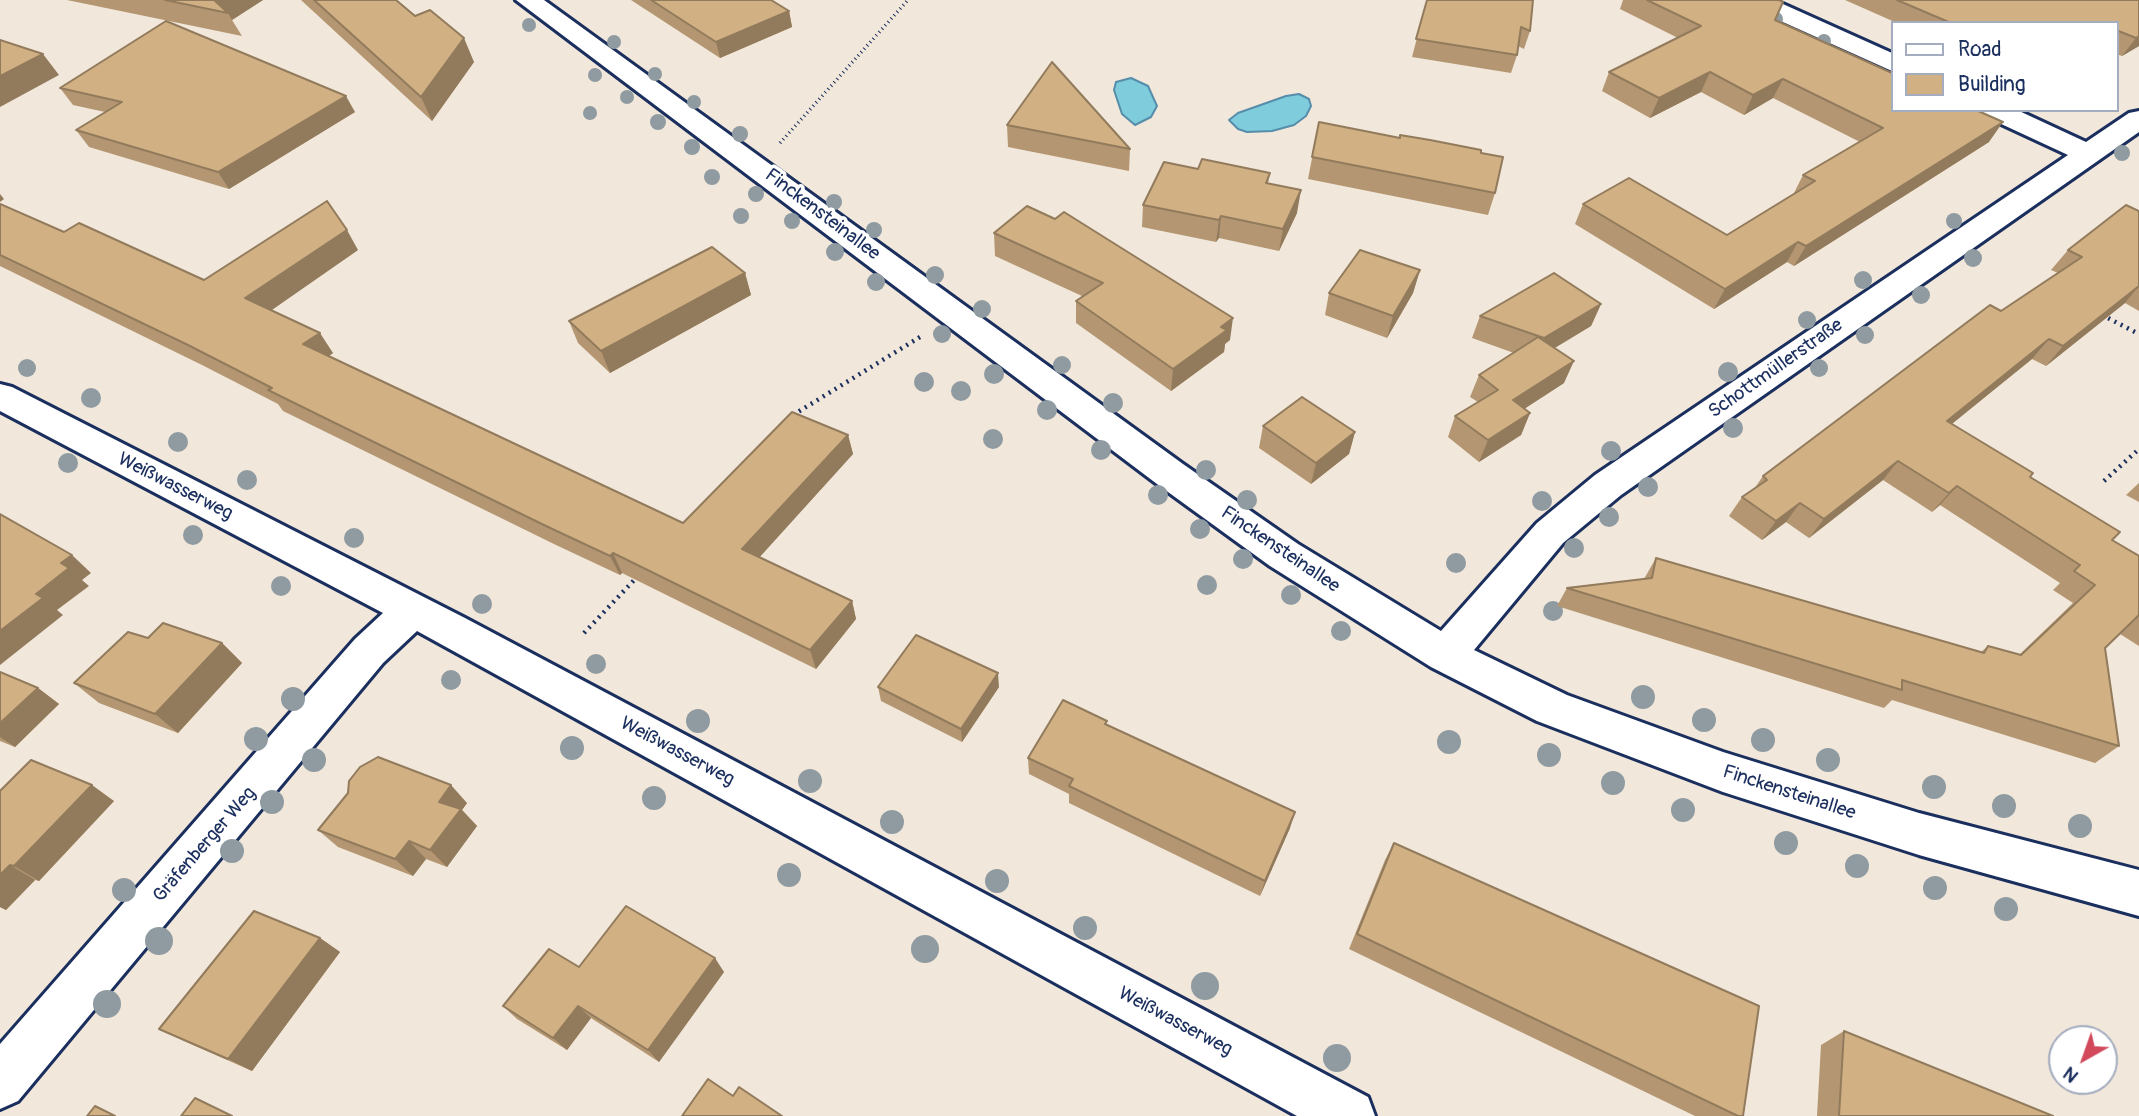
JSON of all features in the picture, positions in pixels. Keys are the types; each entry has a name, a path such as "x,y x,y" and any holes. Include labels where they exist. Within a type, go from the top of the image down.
{"street":[{"name":"Finckensteinallee","path":"528,0 1170,474 1284,555 1444,655 1552,708 1723,772 1919,834 2139,892"},
{"path":"1754,0 1890,63"},
{"path":"1998,112 2088,154"},
{"name":"Schottmüllerstraße","path":"1444,655 1528,556 1587,501 2139,119"},
{"name":"Weißwasserweg","path":"0,397 413,610 1349,1116"},
{"name":"Gräfenberger Weg","path":"0,1083 369,651 413,610"}],"path":[{"path":"759,168 908,0"},
{"path":"2095,311 2139,334"},
{"path":"791,416 928,332"},
{"path":"2104,481 2139,449"},
{"path":"584,633 640,573"}],"water":[{"path":"1131,78 1148,86 1157,106 1151,117 1135,125 1122,114 1114,90 1116,82"},
{"path":"1299,94 1309,99 1311,106 1306,116 1294,125 1272,131 1247,132 1238,129 1229,120 1238,113"}],"building":[{"path":"165,0 214,0 228,13"},
{"path":"314,0 396,0 415,16 430,10 464,38 421,97"},
{"path":"651,0 771,0 789,11 716,42"},
{"path":"1427,0 1533,0 1530,31 1521,27 1517,55 1416,39"},
{"path":"1647,0 1779,0 1783,2 1775,20 1890,72 1890,112 1980,112 2003,122 1806,246 1798,242 1725,289 1583,204 1629,178 1727,235 1815,181 1803,175 1883,128 1783,79 1753,95 1710,72 1659,98 1609,72 1701,26"},
{"path":"1897,0 2139,0 2139,36 2136,38 2118,31 2118,21 1946,21"},
{"path":"166,21 346,96 218,172 76,130 122,102 60,88"},
{"path":"0,40 43,54 0,76"},
{"path":"1052,62 1130,149 1007,125"},
{"path":"1319,122 1400,138 1400,135 1430,140 1503,157 1495,193 1312,157"},
{"path":"1202,159 1270,173 1266,183 1301,190 1283,229 1221,216 1219,220 1143,205 1164,162 1198,169"},
{"path":"327,201 347,230 245,298 320,333 303,344 683,523 792,412 848,435 742,549 852,601 810,650 613,553 610,556 546,526 268,390 272,388 188,345 0,255 0,204 64,232 79,223 204,280"},
{"path":"2126,205 2139,211 2139,286 2063,346 2049,339 1947,421 2033,473 2030,477 2120,532 2112,540 2139,556 2139,615 2105,648 2119,746 1902,680 1902,690 1567,588 1652,578 1656,558 1984,653 1988,646 2021,655 2095,585 2074,571 2080,565 1957,486 1949,493 1898,461 1824,519 1800,503 1776,521 1742,497 1767,480 1763,476 1990,305 2001,311 2082,257 2068,250"},
{"path":"1027,206 1055,219 1064,212 1233,318 1221,327 1227,330 1173,369 1076,301 1103,283 994,233"},
{"path":"712,247 745,273 601,351 569,321"},
{"path":"1360,250 1420,270 1393,316 1329,293"},
{"path":"1554,273 1601,304 1544,338 1480,316"},
{"path":"1538,337 1574,361 1513,400 1530,413 1488,440 1455,416 1498,390 1479,375"},
{"path":"1302,397 1355,432 1316,463 1263,426"},
{"path":"0,514 72,555 61,563 69,568 36,594 43,598 0,631"},
{"path":"163,623 222,643 155,714 74,683 128,632 148,638"},
{"path":"916,635 998,673 961,729 878,687"},
{"path":"0,672 38,688 0,723"},
{"path":"1063,700 1107,721 1105,724 1295,812 1265,881 1069,786 1073,779 1028,758"},
{"path":"378,757 451,785 439,802 461,809 430,850 409,841 395,859 318,830 348,793 349,781 360,767"},
{"path":"31,760 92,785 14,866 10,865 0,875 0,791"},
{"path":"1394,843 1759,1006 1743,1116 1738,1116 1357,934"},
{"path":"626,906 715,958 648,1050 578,1006 553,1038 503,1006 549,949 579,967"},
{"path":"254,911 320,938 228,1059 159,1029"},
{"path":"1844,1031 2053,1116 1839,1116"},
{"path":"708,1079 733,1096 739,1087 782,1116 682,1116"},
{"path":"195,1098 232,1116 181,1116"},
{"path":"95,1106 115,1116 87,1116"}]}
